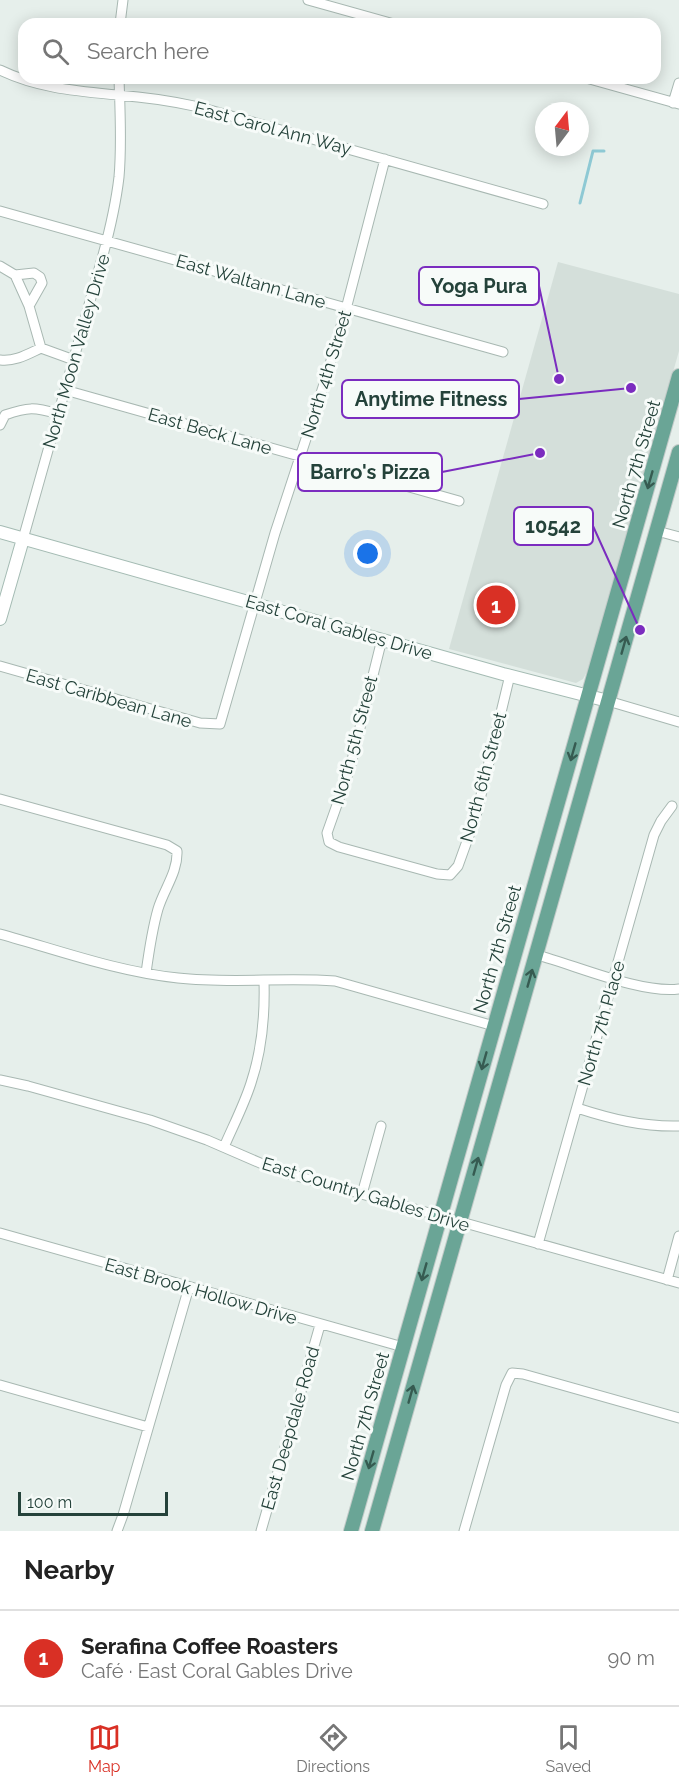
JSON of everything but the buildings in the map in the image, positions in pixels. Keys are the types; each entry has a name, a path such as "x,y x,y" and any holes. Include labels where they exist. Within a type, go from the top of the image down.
{"main road":[{"name":"North 7th Street","path":"351,1531 679,376"},
{"path":"372,1531 679,452"}],"street":[{"path":"121,18 123,0"},
{"path":"309,0 373,18"},
{"name":"East Carol Ann Way","path":"0,70 18,78"},
{"path":"608,84 676,103 679,83"},
{"name":"East Carol Ann Way","path":"36,84 199,107 543,204"},
{"name":"North Moon Valley Drive","path":"0,619 107,241 119,175 119,84"},
{"name":"North 4th Street","path":"220,724 254,603 346,309 385,159"},
{"name":"East Waltann Lane","path":"0,211 502,352"},
{"path":"0,266 15,275 29,306 42,348"},
{"path":"15,275 34,273 40,276 42,283 29,306"},
{"path":"0,360 16,359 42,348 74,360"},
{"name":"East Beck Lane","path":"65,390 459,501"},
{"path":"0,425 5,415 21,410 39,408 58,414"},
{"path":"657,531 679,537"},
{"name":"East Coral Gables Drive","path":"0,532 679,722"},
{"name":"North 5th Street","path":"382,639 350,768 327,833 329,842 339,847 437,874 450,875"},
{"name":"East Caribbean Lane","path":"0,666 200,723 220,724"},
{"name":"North 6th Street","path":"450,875 458,866 476,816 510,675"},
{"path":"0,799 167,845 177,851 177,863 163,894 153,928 146,973"},
{"name":"North 7th Place","path":"538,1244 654,835 672,806"},
{"path":"0,934 146,973 197,980 335,981 494,1026"},
{"path":"537,955 642,986 668,990 679,988"},
{"path":"224,1148 248,1090 256,1062 263,1024 264,981"},
{"name":"East Country Gables Drive","path":"0,1080 150,1120 275,1168 679,1283"},
{"path":"577,1108 634,1123 679,1126"},
{"path":"362,1194 381,1126"},
{"name":"East Brook Hollow Drive","path":"0,1233 403,1347"},
{"path":"667,1280 679,1236"},
{"path":"117,1531 189,1287"},
{"name":"East Deepdale Road","path":"261,1531 320,1325"},
{"path":"464,1531 506,1385 512,1373 523,1374 679,1418"},
{"path":"0,1385 148,1427"}],"shaded area":[{"path":"558,262 679,294 679,351 589,668 583,679 576,683 449,649"}],"waterway":[{"path":"580,203 593,151 604,151"}],"place":[{"name":"Yoga Pura","path":"559,379"},
{"name":"Anytime Fitness","path":"631,388"},
{"name":"Barro's Pizza","path":"540,453"},
{"name":"Serafina Coffee Roasters","path":"496,605"},
{"name":"10542","path":"640,630"}]}
